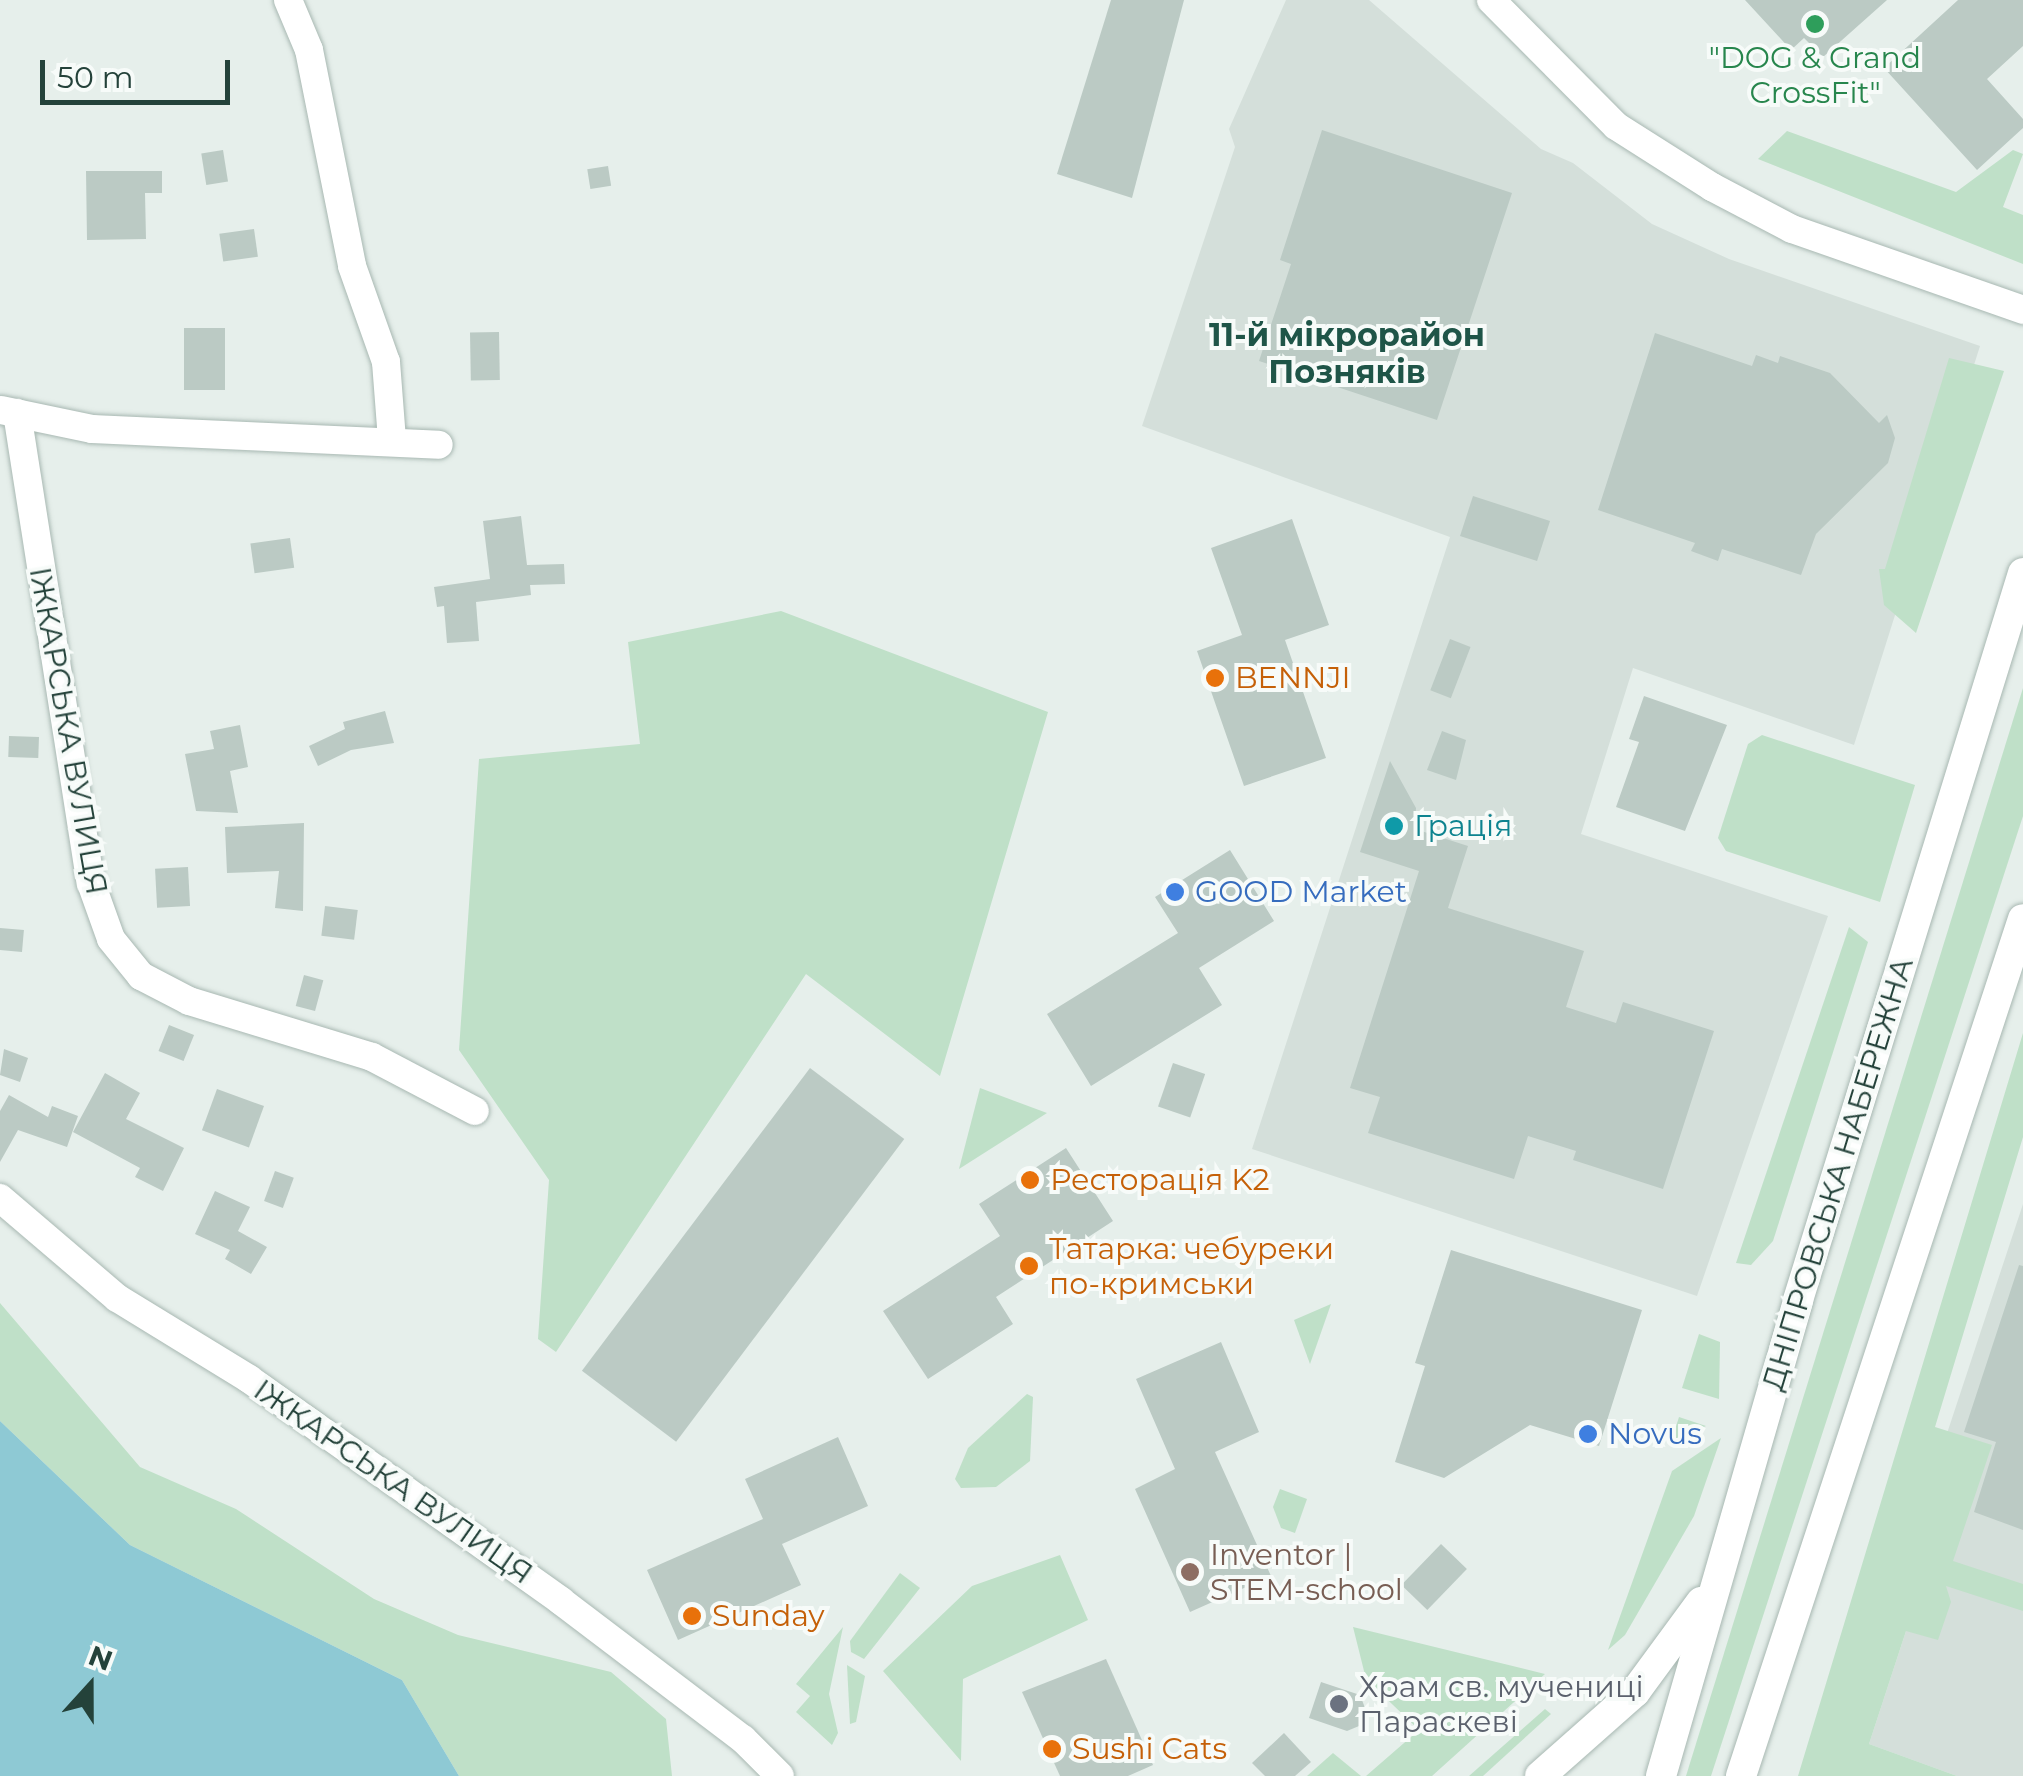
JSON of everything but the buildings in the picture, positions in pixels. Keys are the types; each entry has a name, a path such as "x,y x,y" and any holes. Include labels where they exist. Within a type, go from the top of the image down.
{"main road":[{"name":"ДНІПРОВСЬКА НАБЕРЕЖНА","path":"1660,1776 2023,574"},
{"path":"1743,1772 2023,919"},
{"path":"1540,1776 1636,1692 1717,1579"}],"street":[{"path":"288,0 309,50 352,266 386,362 392,440"},
{"path":"1491,0 1616,126 1712,187 1792,229 2023,310"},
{"name":"ІЖКАРСЬКА ВУЛИЦЯ","path":"439,445 392,440 306,444 92,429 8,411 91,883 111,939 141,976 190,1001 372,1057 475,1110"},
{"name":"ІЖКАРСЬКА ВУЛИЦЯ","path":"0,1198 117,1298 249,1380 561,1601 743,1739 780,1776"}],"shaded area":[{"path":"1286,0 1369,0 1541,149 1573,163 1652,224 1729,259 1980,346 1854,745 1633,668 1581,834 1828,916 1697,1296 1252,1149 1450,537 1142,426 1235,147 1229,129"},
{"path":"2023,1204 2023,1776 1957,1776 1869,1744 1906,1631 1915,1530"}],"green space":[{"path":"1787,131 1956,192 2013,150 2023,154 2003,207 2023,215 2023,264 1758,159"},
{"path":"1949,358 2004,371 1916,633 1884,605 1879,569 1885,569"},
{"path":"781,611 1048,712 940,1076 806,974 556,1352 538,1339 549,1180 459,1050 479,759 640,744 628,642"},
{"path":"2023,688 2023,816 1711,1776 1686,1776"},
{"path":"1762,735 1915,785 1880,902 1726,851 1718,838 1748,744"},
{"path":"1849,927 1868,942 1773,1241 1751,1265 1736,1263"},
{"path":"2023,1033 2023,1137 1935,1427 1992,1445 1953,1561 2023,1584 2023,1611 1946,1586 1951,1602 1938,1640 1906,1631 1869,1744 1957,1776 1798,1776"},
{"path":"980,1088 1047,1113 959,1169"},
{"path":"0,1303 140,1467 236,1509 374,1599 458,1635 611,1672 666,1719 672,1776 459,1776 402,1680 130,1545 0,1421"},
{"path":"1331,1304 1310,1364 1294,1320"},
{"path":"1699,1334 1720,1342 1719,1399 1682,1388"},
{"path":"1027,1394 1033,1397 1030,1461 996,1487 961,1488 955,1479 968,1448"},
{"path":"1679,1417 1706,1426 1671,1442"},
{"path":"1721,1438 1694,1516 1625,1635 1608,1650 1672,1471"},
{"path":"1280,1489 1307,1499 1295,1533 1281,1528 1273,1507"},
{"path":"1060,1555 1088,1620 963,1679 961,1761 883,1671 972,1586"},
{"path":"900,1573 920,1588 864,1659 851,1652 850,1641"},
{"path":"843,1627 829,1694 838,1733 832,1745 796,1712 810,1696 796,1684"},
{"path":"1353,1627 1545,1674 1432,1776 1366,1776 1419,1730 1366,1679"},
{"path":"847,1665 865,1676 856,1722 850,1724"},
{"path":"1545,1709 1551,1714 1483,1776 1469,1776"},
{"path":"1333,1753 1361,1776 1307,1776"}],"water":[{"path":"0,1421 130,1545 402,1680 459,1776 0,1776"}],"place":[{"name":"\"DOG & Grand CrossFit\"","path":"1815,24"},
{"name":"BENNJI","path":"1215,678"},
{"name":"Грація","path":"1394,826"},
{"name":"GOOD Market","path":"1175,892"},
{"name":"Ресторація K2","path":"1030,1180"},
{"name":"Татарка: чебуреки по-кримськи","path":"1029,1266"},
{"name":"Novus","path":"1588,1434"},
{"name":"Inventor | STEM-school","path":"1190,1572"},
{"name":"Sunday","path":"692,1616"},
{"name":"Храм св. мучениці Параскеві","path":"1339,1704"},
{"name":"Sushi Cats","path":"1052,1749"}],"district":[{"name":"11-й мікрорайон Позняків","path":"1347,354"}]}
